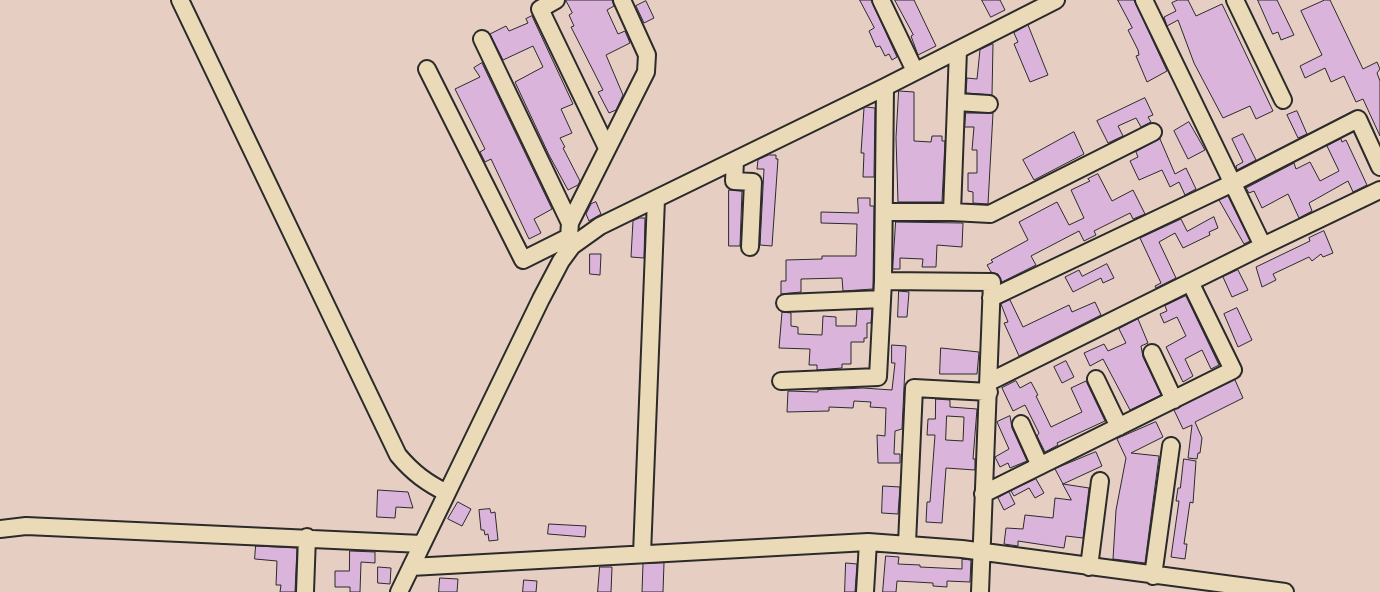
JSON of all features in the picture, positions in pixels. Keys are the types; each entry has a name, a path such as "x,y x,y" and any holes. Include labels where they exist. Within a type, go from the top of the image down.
{"street":[{"path":"180,0 393,447 410,470 447,493"},
{"path":"556,0 540,8 608,148"},
{"path":"399,592 541,299 561,262 570,235 608,148 646,72 648,55 622,0"},
{"path":"881,0 915,71"},
{"path":"427,69 523,260 570,235 600,226 735,161 1056,0"},
{"path":"1144,0 1263,246"},
{"path":"1236,0 1283,100"},
{"path":"482,40 570,235"},
{"path":"952,212 958,50"},
{"path":"781,381 878,377 883,281 885,87"},
{"path":"956,102 989,104"},
{"path":"992,298 1233,183 1358,119 1380,167"},
{"path":"884,212 990,214 1153,132"},
{"path":"735,161 734,181 753,182 750,247"},
{"path":"906,543 914,388 989,387 1190,282 1380,190"},
{"path":"642,554 656,199"},
{"path":"883,281 992,282 980,592"},
{"path":"983,494 1233,370 1190,282"},
{"path":"785,302 882,299"},
{"path":"1152,354 1174,400"},
{"path":"1096,379 1120,427"},
{"path":"1021,424 1040,466"},
{"path":"1153,576 1171,446"},
{"path":"1089,567 1100,481"},
{"path":"0,529 26,526 307,537 422,544"},
{"path":"305,592 307,537"},
{"path":"865,592 868,542"},
{"path":"411,567 868,542 906,543 1284,592"}],"building":[{"path":"566,0 612,0 614,6 607,10 618,34 625,31 630,43 606,55 623,95 616,110 609,113 598,92 603,90 571,27 574,26 569,15 572,13"},
{"path":"860,0 871,0 897,57 892,60 889,54 885,56 880,46 876,47 869,31 874,28"},
{"path":"895,0 914,0 936,46 918,55 911,36 913,35"},
{"path":"982,0 1000,0 1005,10 991,17"},
{"path":"1118,0 1134,0 1167,71 1147,82 1136,56 1139,55 1138,50 1128,30 1132,28"},
{"path":"1178,0 1188,0 1196,16 1222,4 1273,111 1256,119 1250,106 1223,118 1194,63 1178,20 1167,26 1164,17 1176,11 1172,3"},
{"path":"1258,0 1277,0 1294,35 1281,40 1278,32 1273,34"},
{"path":"1325,0 1330,0 1363,69 1377,62 1380,69 1377,73 1380,81 1380,136 1363,99 1356,102 1344,76 1331,82 1325,68 1305,78 1300,66 1322,55 1301,11"},
{"path":"646,1 654,18 644,23 636,6"},
{"path":"532,16 573,104 561,109 572,133 560,138 580,181 578,185 568,190 549,155 515,82 543,67 533,46 503,60 490,34 506,26 509,31 528,23 526,19"},
{"path":"1028,25 1048,75 1030,82 1014,44 1018,42 1014,33"},
{"path":"993,44 992,95 966,93 967,78 977,79 980,50"},
{"path":"482,63 552,209 534,219 541,233 529,239 491,159 485,162 480,152 485,149 455,89 480,77 474,68"},
{"path":"899,91 914,92 914,141 931,142 932,136 942,136 942,141 945,141 942,202 898,202 896,138"},
{"path":"1145,98 1153,115 1148,117 1151,122 1141,127 1136,118 1118,126 1123,136 1108,143 1097,121"},
{"path":"864,108 875,108 874,177 863,177 864,153 861,153"},
{"path":"1297,111 1307,134 1298,138 1287,115"},
{"path":"966,113 993,113 988,204 973,203 973,192 968,191 968,173 977,173 977,150 972,150 974,127 965,127"},
{"path":"1189,122 1205,150 1188,159 1174,131"},
{"path":"1074,132 1084,154 1034,180 1023,160"},
{"path":"1243,134 1256,160 1237,170 1236,166 1243,162 1232,139"},
{"path":"1160,139 1175,174 1186,168 1196,189 1185,195 1179,182 1170,187 1162,170 1139,180 1130,161 1138,157 1136,152"},
{"path":"1341,139 1342,142 1346,140 1367,185 1353,192 1348,181 1309,203 1312,211 1299,218 1288,194 1262,208 1254,191 1249,193 1246,188 1294,163 1296,169 1310,162 1320,181 1339,171 1327,146"},
{"path":"769,155 776,155 776,159 778,159 772,246 760,245 764,169 757,169 758,160"},
{"path":"1098,174 1112,201 1133,190 1145,214 1133,219 1130,213 1094,231 1096,235 1084,241 1079,231 1031,256 1036,265 1002,282 998,274 991,272 987,265 993,262 991,260 1028,240 1019,222 1057,202 1069,225 1084,218 1071,190 1090,181 1088,179"},
{"path":"729,190 742,191 740,246 729,246"},
{"path":"1228,196 1250,241 1244,244 1219,200"},
{"path":"858,198 870,198 870,206 874,206 873,289 843,291 842,278 801,279 801,292 781,294 781,281 786,281 786,260 822,259 822,256 856,256 857,224 821,223 821,212 858,213"},
{"path":"596,202 601,214 589,221 586,214 591,204"},
{"path":"1214,217 1218,228 1209,232 1210,235 1183,248 1175,233 1159,242 1176,278 1156,288 1155,286 1161,283 1140,238 1181,219 1187,231"},
{"path":"645,218 644,258 631,257 633,221"},
{"path":"896,222 963,223 962,247 937,245 936,267 922,267 923,259 900,258 900,269 893,269"},
{"path":"1324,231 1333,253 1323,257 1321,254 1312,261 1309,257 1273,274 1276,280 1262,287 1256,267 1310,241 1309,238"},
{"path":"590,254 601,254 600,275 590,274"},
{"path":"1107,264 1114,278 1103,283 1101,278 1073,292 1065,277 1079,270 1082,276"},
{"path":"1238,270 1248,290 1232,297 1223,277"},
{"path":"899,291 909,292 907,317 898,317"},
{"path":"1186,296 1219,365 1211,369 1202,350 1185,359 1193,376 1183,382 1166,347 1186,336 1177,317 1164,323 1160,314 1167,311 1165,306"},
{"path":"1010,300 1023,327 1069,305 1072,312 1095,302 1101,315 1019,356 1004,323 1008,322 1001,304"},
{"path":"1237,308 1252,340 1238,347 1224,314"},
{"path":"872,309 871,323 867,323 867,338 864,338 864,342 851,342 851,364 842,364 842,368 817,370 817,365 809,365 810,349 779,348 782,312 791,313 791,326 798,327 798,334 822,335 823,316 836,317 836,326 856,326 857,310"},
{"path":"1138,319 1148,343 1141,346 1143,357 1161,395 1130,410 1103,359 1090,366 1084,353 1104,344 1108,351 1126,343 1119,329"},
{"path":"892,345 906,346 902,429 895,431 894,454 900,454 900,463 878,463 877,435 885,436 886,408 870,407 871,402 854,401 853,408 829,407 829,411 787,412 788,391 818,392 818,390 863,388 892,390 895,363 892,363"},
{"path":"941,348 979,352 977,374 940,374"},
{"path":"1066,361 1074,377 1062,383 1054,367"},
{"path":"1235,380 1243,398 1195,422 1202,438 1200,453 1198,453 1197,459 1188,458 1192,425 1183,429 1174,410"},
{"path":"1016,381 1020,388 1031,382 1051,427 1082,412 1071,388 1086,381 1105,421 1057,443 1058,445 1045,452 1037,436 1039,433 1025,405 1013,411 1002,388"},
{"path":"936,399 950,400 950,407 977,409 973,459 975,459 975,470 946,468 942,523 926,522 927,502 930,502 935,435 927,435 928,419 935,419","holes":["947,416 964,417 963,441 946,440"]},
{"path":"1010,416 1012,428 1027,461 1010,468 1008,463 1000,467 995,457 1009,449 997,422"},
{"path":"1156,422 1163,437 1131,453 1159,456 1145,563 1113,559 1116,510 1126,458 1117,439"},
{"path":"1096,452 1102,466 1063,484 1055,469"},
{"path":"1184,459 1196,461 1193,503 1190,502 1184,544 1187,544 1185,559 1171,557 1179,501 1176,501"},
{"path":"1036,479 1044,493 1035,498 1029,488 1014,496 1011,491"},
{"path":"1063,484 1089,488 1083,538 1066,536 1064,548 1018,541 1018,546 1004,544 1006,528 1023,529 1025,515 1053,518 1055,498 1071,500"},
{"path":"883,486 900,487 898,514 882,513"},
{"path":"378,490 408,492 413,508 396,507 395,518 377,517"},
{"path":"1009,492 1015,504 1004,510 998,498"},
{"path":"458,502 471,509 462,526 448,519"},
{"path":"490,509 491,513 495,512 498,540 489,541 488,534 485,535 484,530 481,530 479,510"},
{"path":"549,524 586,526 585,537 548,534"},
{"path":"256,546 297,548 295,592 280,592 281,585 276,585 277,561 255,559"},
{"path":"350,551 375,552 375,563 361,562 360,592 350,592 350,587 335,587 335,571 349,571"},
{"path":"886,556 899,557 898,564 962,569 962,559 971,560 970,582 947,581 947,587 933,586 933,583 897,581 896,592 883,592"},
{"path":"664,563 663,592 642,592 643,564"},
{"path":"846,563 857,564 855,592 845,592"},
{"path":"378,567 391,568 390,584 378,583"},
{"path":"600,567 612,567 611,592 598,592"},
{"path":"440,578 458,579 457,592 439,592"},
{"path":"524,580 537,581 536,592 523,592"}]}
